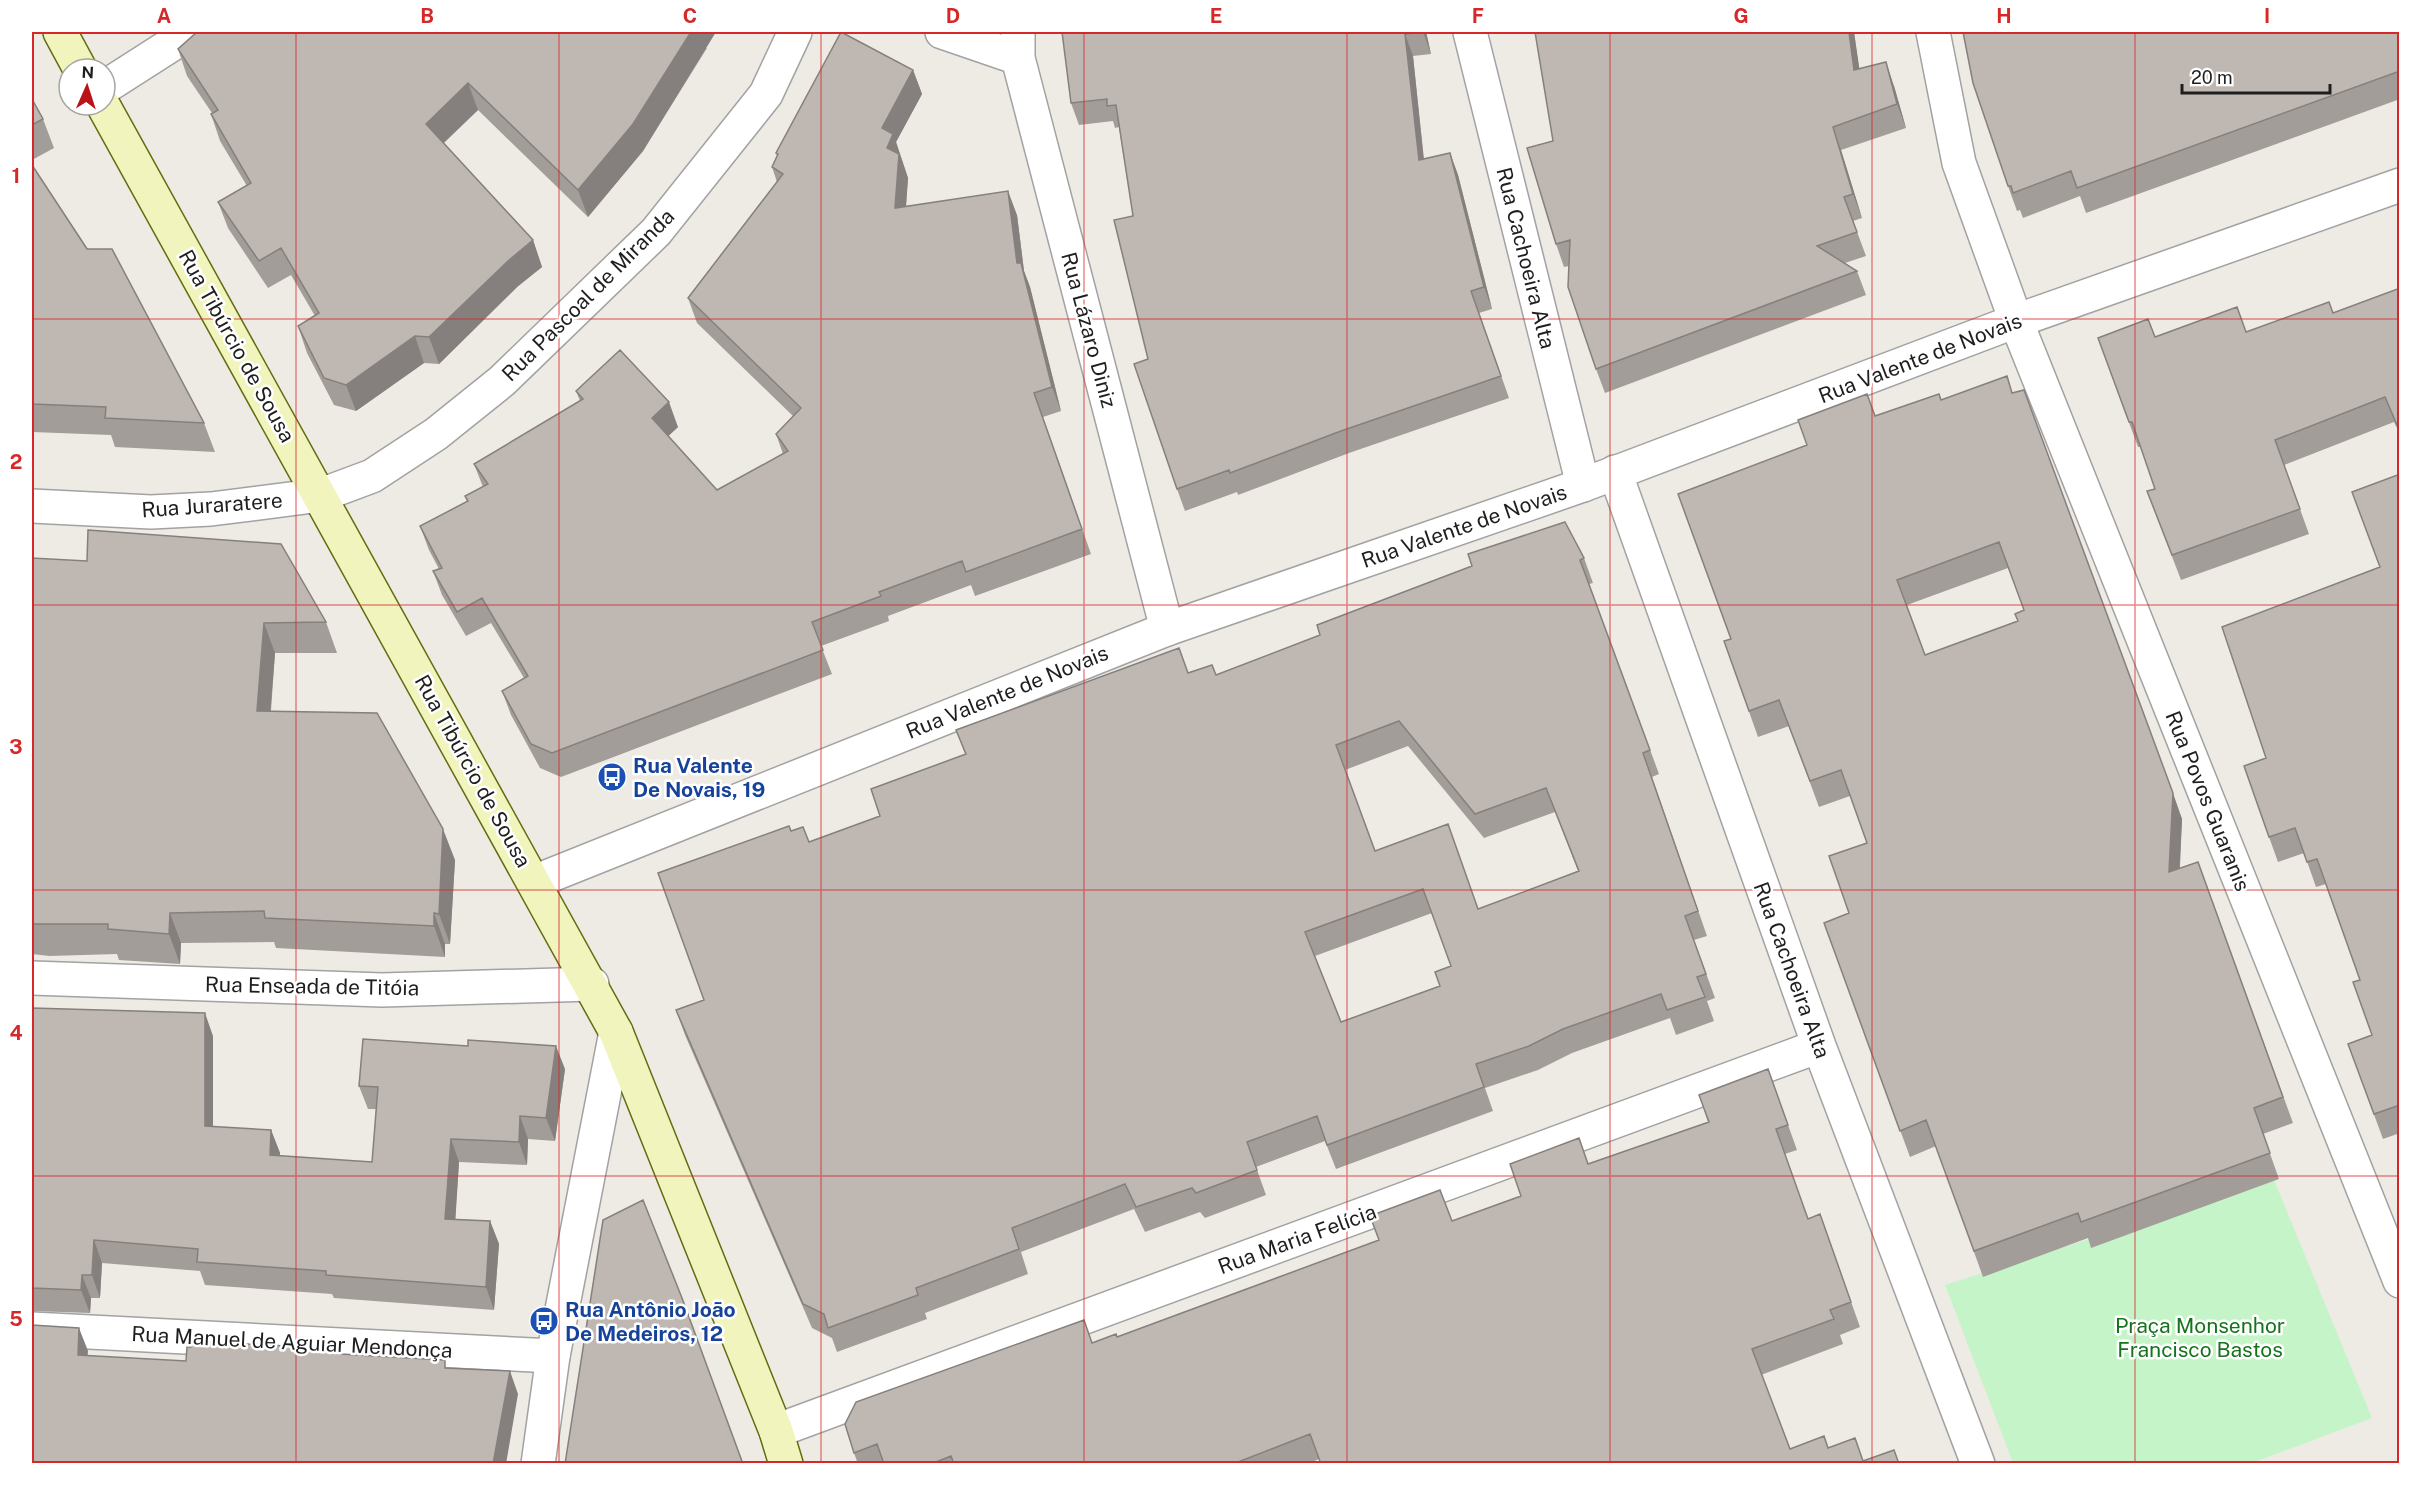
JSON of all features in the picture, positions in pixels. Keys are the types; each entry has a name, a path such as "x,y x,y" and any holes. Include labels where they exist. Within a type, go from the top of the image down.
{"main road":[{"path":"60,32 74,57"},
{"name":"Rua Tibúrcio de Sousa","path":"110,117 592,984 616,1032 776,1431 786,1464"}],"street":[{"path":"117,79 191,32"},
{"name":"Rua Pascoal de Miranda","path":"321,495 372,476 436,434 502,381 648,240 766,94 795,32"},
{"path":"942,32 1018,45"},
{"name":"Rua Cachoeira Alta","path":"1470,32 1583,485"},
{"name":"Rua Povos Guaranis","path":"1933,32 1959,163 2016,321 2400,1281"},
{"name":"Rua Lázaro Diniz","path":"1018,45 1167,628"},
{"name":"Rua Valente de Novais","path":"534,882 1167,628 1583,485 2016,321 2400,185"},
{"name":"Rua Cachoeira Alta","path":"1615,472 1819,1047 1978,1464"},
{"name":"Rua Juraratere","path":"32,506 151,512 211,509 321,495"},
{"name":"Rua Enseada de Titóia","path":"32,978 382,990 592,984"},
{"path":"538,1464 553,1356 616,1032"},
{"name":"Rua Maria Felícia","path":"776,1431 1819,1047"},
{"name":"Rua Manuel de Aguiar Mendonça","path":"32,1329 553,1356"}],"green space":[{"name":"Praça Monsenhor Francisco Bastos","path":"2274,1180 2372,1418 2252,1463 2013,1463 1945,1285"}],"building":[{"path":"197,32 691,32 633,124 578,190 468,83 426,124 533,240 429,337 415,336 346,385 324,378 298,326 319,313 281,248 259,261 218,202 251,183 211,114 218,110 178,49"},
{"path":"841,32 913,70 882,128 893,134 887,148 899,154 895,208 1008,191 1017,263 1021,263 1052,387 1034,393 1082,529 966,572 962,561 879,592 881,596 812,622 823,650 552,753 531,744 502,691 528,676 482,598 457,612 433,571 442,568 420,526 468,501 465,496 488,484 474,464 583,399 576,391 620,350 669,402 652,418 717,490 788,451 776,434 801,408 688,298 783,174 772,167 778,154 776,153"},
{"path":"1062,32 1423,32 1405,34 1419,160 1450,153 1484,287 1471,291 1501,376 1341,431 1230,473 1229,470 1177,489 1134,364 1148,359 1114,220 1133,216 1116,105 1107,106 1107,99 1071,103"},
{"path":"1535,32 1849,32 1854,70 1886,62 1897,104 1833,127 1853,194 1844,197 1857,232 1817,246 1857,271 1596,369 1568,287 1570,240 1556,244 1527,148 1553,141"},
{"path":"1963,32 2400,32 2400,71 2077,188 2071,171 2013,193 2011,186 2008,186 1973,83"},
{"path":"32,99 43,119 32,125"},
{"path":"32,165 87,249 112,249 204,423 105,418 106,407 32,404"},
{"path":"2400,288 2400,432 2385,397 2275,440 2300,509 2172,555 2147,491 2155,489 2132,422 2129,422 2098,338 2148,319 2155,337 2237,307 2246,332 2329,302 2333,313"},
{"path":"2007,376 2012,393 2024,390 2173,793 2169,872 2198,862 2283,1097 2254,1108 2270,1153 2081,1222 2078,1213 1974,1251 1926,1120 1900,1131 1824,923 1849,913 1829,856 1867,843 1841,770 1810,781 1779,700 1749,711 1724,641 1731,639 1678,494 1807,445 1798,420 1867,394 1875,416 1939,394 1941,400","holes":["1999,542 2024,610 2015,614 2018,621 1925,655 1897,580"]},
{"path":"2400,474 2400,1105 2374,1114 2348,1044 2372,1035 2353,982 2360,980 2317,859 2307,862 2295,828 2269,837 2244,766 2266,758 2222,627 2380,567 2352,492"},
{"path":"1565,522 1584,558 1580,560 1650,750 1643,753 1698,911 1685,916 1706,974 1697,977 1705,997 1667,1010 1661,994 1563,1029 1529,1046 1476,1064 1484,1087 1327,1145 1317,1116 1247,1142 1257,1170 1196,1193 1192,1188 1136,1207 1125,1184 1012,1228 1019,1249 916,1288 918,1295 828,1328 824,1314 803,1304 676,1010 704,1000 658,873 789,826 791,831 803,827 809,842 880,816 871,789 966,754 956,730 1179,648 1188,673 1212,665 1216,675 1320,635 1317,625 1472,566 1468,554","holes":["1399,721 1475,814 1546,788 1579,871 1478,909 1448,824 1375,851 1336,745","1423,889 1451,966 1435,972 1440,986 1341,1022 1305,932"]},
{"path":"88,530 281,544 326,622 264,623 257,711 377,713 443,829 439,914 434,913 434,926 265,918 264,911 170,913 169,934 108,929 108,924 32,924 32,558 87,561"},
{"path":"32,1008 205,1013 205,1126 271,1130 270,1155 372,1162 378,1087 359,1086 363,1039 468,1046 468,1040 556,1046 546,1118 520,1116 519,1142 451,1139 445,1219 490,1221 486,1287 326,1275 326,1271 197,1262 198,1249 94,1240 92,1275 82,1275 81,1290 32,1288"},
{"path":"1768,1069 1788,1125 1776,1129 1808,1219 1820,1214 1851,1302 1830,1310 1834,1319 1752,1349 1790,1449 1824,1436 1828,1448 1855,1438 1863,1461 1894,1450 1899,1464 1321,1464 1310,1434 1233,1464 954,1464 951,1456 931,1464 884,1464 877,1444 854,1453 845,1424 856,1402 1084,1320 1092,1343 1116,1334 1117,1337 1379,1240 1370,1216 1440,1190 1452,1221 1521,1196 1510,1164 1579,1138 1588,1164 1709,1122 1699,1095"},
{"path":"643,1200 743,1464 565,1464 603,1220"},
{"path":"32,1325 79,1328 78,1355 186,1361 187,1347 191,1347 191,1341 342,1349 341,1354 445,1360 445,1368 510,1371 493,1464 32,1464"}],"place":[{"name":"Rua Valente De Novais, 19","path":"612,777"},
{"name":"Rua Antônio João De Medeiros, 12","path":"544,1321"}]}
